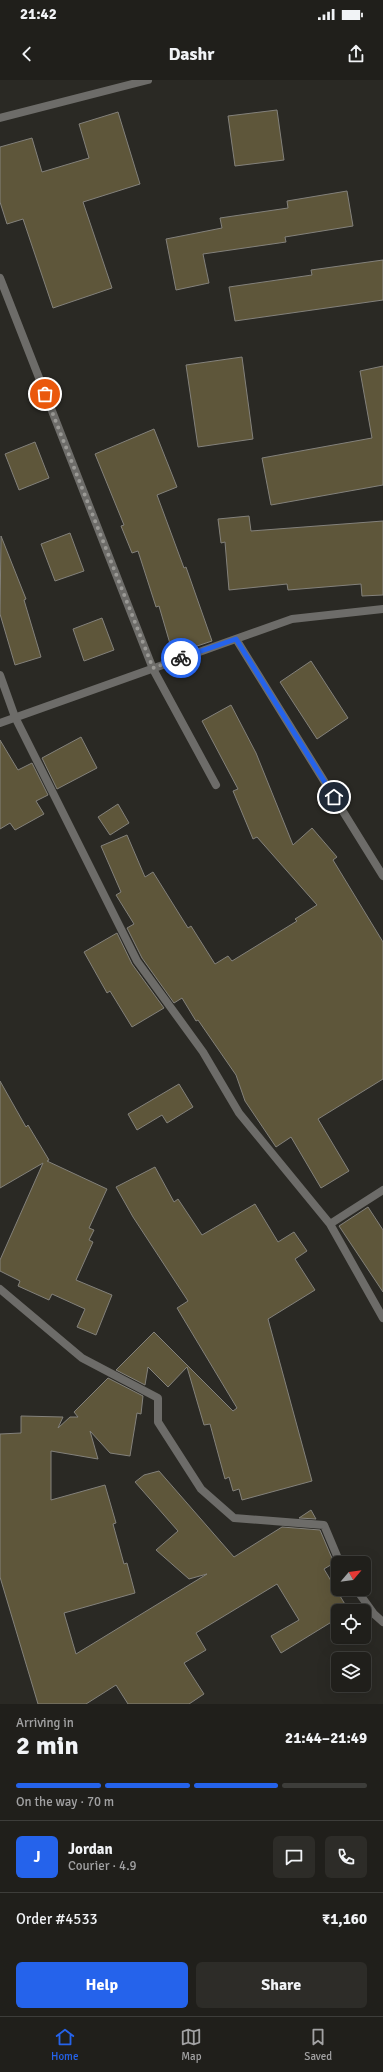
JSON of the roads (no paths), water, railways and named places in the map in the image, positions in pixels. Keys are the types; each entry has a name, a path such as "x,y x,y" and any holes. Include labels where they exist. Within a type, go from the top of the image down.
{"street":[{"path":"0,118 148,80"},
{"path":"0,278 153,668 216,785"},
{"path":"0,723 292,619 383,609"},
{"path":"236,639 383,876"},
{"path":"0,675 15,717 137,961 203,1052 239,1113 330,1224 383,1318"},
{"path":"330,1224 383,1190"},
{"path":"0,1289 82,1358 158,1398 158,1422 201,1489 234,1518 324,1525 337,1556"},
{"path":"376,1307 383,1302"},
{"path":"361,1596 374,1614 383,1622"}]}
